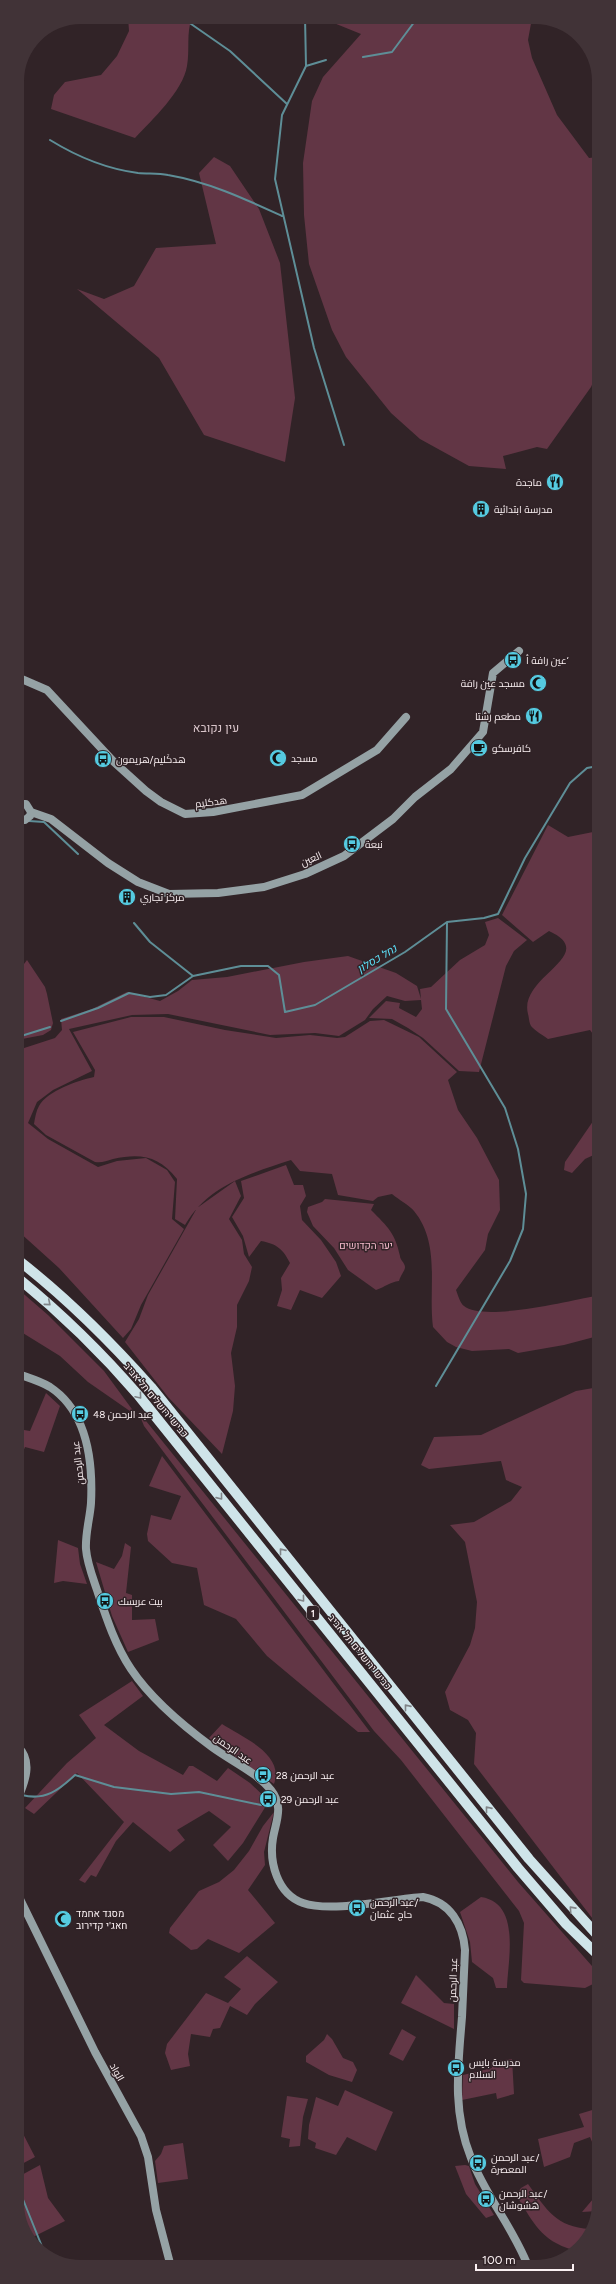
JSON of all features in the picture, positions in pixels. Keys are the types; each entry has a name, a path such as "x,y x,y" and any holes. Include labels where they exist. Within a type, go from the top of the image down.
{"highway":[{"name":"כביש ירושלים תל אביב","path":"24,1265 76,1309 143,1378 529,1859 592,1929"},
{"name":"כביש ירושלים תל אביב","path":"24,1283 67,1320 140,1396 518,1868 561,1919 592,1949"}],"street":[{"name":"العين","path":"24,804 26,804 31,812 51,819 108,864 138,882 169,894 218,893 264,887 305,874 344,856 393,819 414,797 451,769 484,732 493,673 519,651"},
{"name":"هدكليم","path":"24,680 47,690 114,762 146,791 161,802 185,814 213,812 302,795 377,750 406,717"},
{"path":"24,821 28,819 31,812"},
{"name":"عبد الرحمن","path":"24,1377 50,1388 58,1394 74,1413 85,1435 89,1454 91,1491 87,1554 98,1591 123,1656 140,1681 175,1717 210,1746 264,1783 272,1791 278,1804 279,1811 273,1838 272,1863 274,1873 286,1890 302,1903 323,1906 423,1897 447,1908 459,1923 465,1950 457,2099 459,2119 471,2158 486,2192 511,2230 525,2260"},
{"path":"24,1756 27,1771 24,1780"},
{"name":"الواد","path":"24,1907 94,2052 141,2136 148,2156 156,2210 169,2260"}],"green space":[{"path":"128,24 190,24 188,60 180,85 166,105 135,138 51,109 54,95 65,82 101,75 117,56 129,31"},
{"path":"336,24 531,24 528,40 532,58 557,115 589,158 592,158 592,385 547,449 537,447 503,456 506,469 469,466 420,439 391,413 346,357 332,330 309,264 304,215 303,163 312,101 323,77 361,34"},
{"path":"214,157 230,166 259,209 280,263 295,398 285,462 204,435 159,358 77,289 104,299 134,286 156,248 216,244 199,173"},
{"path":"548,825 568,837 592,832 592,1033 590,1030 548,1039 531,1026 528,1014 528,1001 534,988 563,958 566,949 563,940 549,931 533,942 502,915"},
{"path":"498,918 527,940 514,951 506,966 479,1072 459,1071 423,1038 392,1019 369,1018 386,1001 400,1003 399,1008 416,1017 422,1009 421,1000 405,1001 387,996 373,1009 365,1020 339,1036 315,1033 270,1035 168,1014 132,1015 69,1029 92,1071 53,1090 37,1102 28,1123 48,1139 98,1167 117,1161 146,1158 167,1170 175,1182 172,1219 184,1229 141,1305 131,1329 123,1338 59,1268 24,1236 24,1048 55,1038 62,1030 61,1019 92,1009 127,992 160,1001 178,991 192,980 227,977 304,962 348,956 396,973 417,986 421,999 420,989 431,987 460,960 485,945 489,935 485,922"},
{"path":"27,960 45,987 53,1023 51,1030 43,1035 24,1039 24,964"},
{"path":"131,1017 164,1017 225,1030 276,1038 310,1035 337,1038 345,1037 370,1021 384,1020 419,1037 457,1072 448,1080 458,1110 477,1138 499,1180 500,1210 488,1234 485,1250 456,1290 461,1303 464,1306 474,1310 489,1312 527,1309 592,1297 592,1338 564,1345 518,1353 509,1349 472,1351 456,1347 447,1342 433,1327 431,1252 428,1238 414,1211 392,1194 378,1197 373,1201 338,1195 332,1174 300,1171 291,1160 260,1170 231,1183 205,1200 194,1211 185,1225 175,1219 177,1179 163,1165 149,1158 132,1156 95,1162 46,1135 34,1124 39,1106 49,1096 64,1087 94,1077 95,1070 73,1032"},
{"path":"592,1123 592,1156 585,1159 572,1173 564,1170 565,1162"},
{"path":"286,1165 294,1185 303,1185 306,1196 300,1206 302,1220 321,1240 336,1262 341,1276 322,1298 300,1290 291,1310 277,1306 282,1290 281,1278 290,1263 287,1258 279,1248 261,1241 249,1257 243,1236 232,1217 244,1198 241,1181"},
{"path":"235,1181 241,1196 229,1219 242,1240 244,1254 252,1267 249,1281 237,1305 237,1327 231,1353 235,1386 233,1411 222,1454 168,1397 125,1342 139,1319 148,1295 197,1208"},
{"name":"יער הקדושים","path":"325,1199 374,1204 371,1210 390,1231 405,1266 399,1281 393,1282 376,1290 348,1270 334,1248 313,1226 307,1212 308,1207 322,1202"},
{"path":"24,1294 48,1315 104,1371 137,1416 88,1382 60,1356 24,1334"},
{"path":"592,1388 592,1918 474,1764 476,1733 468,1720 450,1710 445,1692 470,1645 475,1628 477,1602 465,1542 450,1525 474,1522 511,1501 522,1487 506,1480 501,1461 429,1469 421,1465 434,1437 481,1435 576,1391"},
{"path":"46,1393 60,1406 44,1452 25,1447 24,1450 24,1430 30,1431"},
{"path":"138,1411 518,1882 592,1966 592,1984 585,1988 524,1983 521,1980 524,1923 519,1911 401,1760 374,1731 144,1426"},
{"path":"162,1456 370,1732 358,1732 267,1656 236,1619 204,1605 197,1568 172,1563 148,1541 147,1534 151,1515 171,1520 181,1496 149,1486"},
{"path":"58,1540 78,1548 80,1564 87,1584 63,1581 54,1583"},
{"path":"125,1543 131,1547 126,1593 132,1595 132,1620 155,1619 159,1640 128,1652 112,1616 96,1562 114,1569 122,1556"},
{"path":"132,1681 143,1696 104,1725 139,1751 183,1775 189,1766 193,1766 217,1781 228,1768 250,1783 269,1801 243,1843 228,1861 213,1845 231,1827 209,1811 177,1830 185,1840 170,1852 133,1822 116,1841 96,1877 91,1875 85,1883 79,1880 124,1822 77,1773 34,1814 25,1808 67,1763 96,1738 79,1715"},
{"path":"222,1724 250,1741 268,1755 276,1773 274,1784 209,1738"},
{"path":"274,1812 264,1852 265,1865 248,1890 275,1923 239,1953 208,1939 197,1949 191,1950 169,1933 170,1928 199,1891 219,1882 234,1870 249,1851 263,1826"},
{"path":"481,1897 494,1901 502,1910 507,1921 510,1948 507,1988 496,1988 493,1978 472,1962 470,1942 460,1912"},
{"path":"247,1956 278,1982 255,2004 247,2015 230,2006 220,2028 213,2029 210,2037 191,2034 188,2054 190,2066 171,2070 165,2053 167,2044 206,1993 228,2003 241,1989 224,1977"},
{"path":"416,1975 444,2003 454,2004 454,2029 401,2003"},
{"path":"402,2029 416,2037 403,2061 389,2054"},
{"path":"327,2034 332,2039 343,2058 353,2062 357,2070 352,2082 329,2075 306,2062 306,2056 324,2040"},
{"path":"512,2059 514,2094 497,2099 496,2093 462,2100 463,2075 492,2068 491,2062"},
{"path":"345,2090 393,2112 376,2151 347,2137 336,2155 315,2148 316,2143 308,2139 309,2125 316,2097 338,2106"},
{"path":"287,2096 308,2099 303,2117 300,2146 289,2147 290,2139 281,2137"},
{"path":"592,2110 592,2142 590,2137 574,2143 570,2157 544,2167 538,2139 584,2127 579,2114"},
{"path":"24,2136 35,2157 24,2163"},
{"path":"183,2143 188,2179 158,2183 155,2161 161,2154 164,2146"},
{"path":"40,2165 48,2198 65,2221 35,2236 28,2225 25,2214 24,2174"},
{"path":"455,2166 469,2166 475,2184 494,2215 486,2218 466,2194"},
{"path":"528,2184 553,2216 560,2221 578,2228 586,2229 573,2246 569,2249 545,2236 533,2222 516,2195 521,2188"},
{"path":"592,2200 592,2211 582,2212"}],"waterway":[{"path":"191,24 230,51 287,104"},
{"path":"305,24 306,66"},
{"path":"363,57 392,52 413,24"},
{"path":"326,60 306,66 282,115 275,179 314,348 344,445"},
{"path":"50,140 70,151 103,165 138,173 164,174 198,182 240,197 282,216"},
{"name":"נחל כסלון","path":"134,923 150,942 193,976 241,966 268,966 279,975 285,1012 315,1005 405,952 447,922 484,918 498,914 525,858 570,783 587,768 592,767"},
{"path":"29,821 44,822 78,854"},
{"path":"436,1386 510,1261 523,1229 526,1194 518,1149 505,1108 446,1009 447,922"},
{"path":"61,1021 98,1008 129,993 150,997 166,995 193,976"},
{"path":"24,1035 50,1027"},
{"path":"24,1795 38,1797 51,1793 75,1775 114,1787 171,1794 199,1792 261,1805"},
{"path":"24,2202 41,2243"}],"place":[{"name":"ماجدة","path":"555,482"},
{"name":"مدرسة ابتدائية","path":"481,509"},
{"name":"عين رافة أ‘","path":"513,660"},
{"name":"مسجد عين رافة","path":"538,683"},
{"name":"مطعم رشتا","path":"534,716"},
{"name":"كافرسكو","path":"479,748"},
{"name":"مسجد","path":"278,758"},
{"name":"هدكَليم/هريمون","path":"103,759"},
{"name":"نبعة","path":"352,844"},
{"name":"مركز تجاري","path":"127,897"},
{"name":"عبد الرحمن 48","path":"80,1414"},
{"name":"بيت عربِسك","path":"105,1601"},
{"name":"عبد الرحمن 28","path":"263,1775"},
{"name":"عبد الرحمن 29","path":"268,1799"},
{"name":"عبد الرحمن/ حاج عثمان","path":"357,1908"},
{"name":"מסגד אחמד חאג'י קדירוב","path":"63,1919"},
{"name":"مدرسة بايس السلام","path":"456,2068"},
{"name":"عبد الرحمن/ المعصرة","path":"478,2163"},
{"name":"عبد الرحمن/ هَشوشان","path":"486,2199"}],"district":[{"name":"עין נקובא","path":"216,728"}]}
